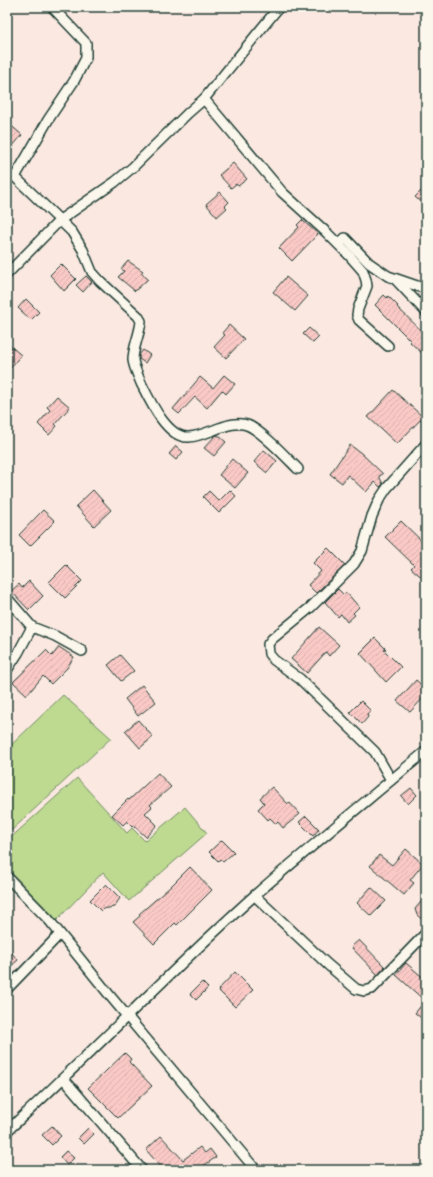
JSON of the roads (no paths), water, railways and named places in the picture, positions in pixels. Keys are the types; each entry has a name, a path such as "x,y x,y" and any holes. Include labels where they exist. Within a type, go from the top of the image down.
{"street":[{"path":"52,7 86,43 86,58 74,81 48,120 15,177 72,232 78,240 92,272 138,316 141,321 133,360 135,370 150,403 161,420 176,434 187,438 222,427 238,424 246,425 253,428 298,469"},
{"path":"7,274 60,220 115,182 133,167 204,99 279,7"},
{"path":"204,99 282,192 339,244 363,271 367,286 357,315 359,320 388,346"},
{"path":"339,244 345,238 369,263 388,276 426,288"},
{"path":"394,278 426,312"},
{"path":"391,780 375,752 300,679 274,660 269,654 268,644 316,602 354,564 362,551 372,516 379,500 387,488 426,444"},
{"path":"7,598 32,627 55,636 82,651"},
{"path":"7,670 32,627"},
{"path":"7,1130 64,1079 127,1016 255,896 426,750"},
{"path":"7,877 34,903 256,1170"},
{"path":"255,896 356,989 364,991 372,989 426,933"},
{"path":"7,989 60,934"},
{"path":"64,1079 142,1170"}]}
